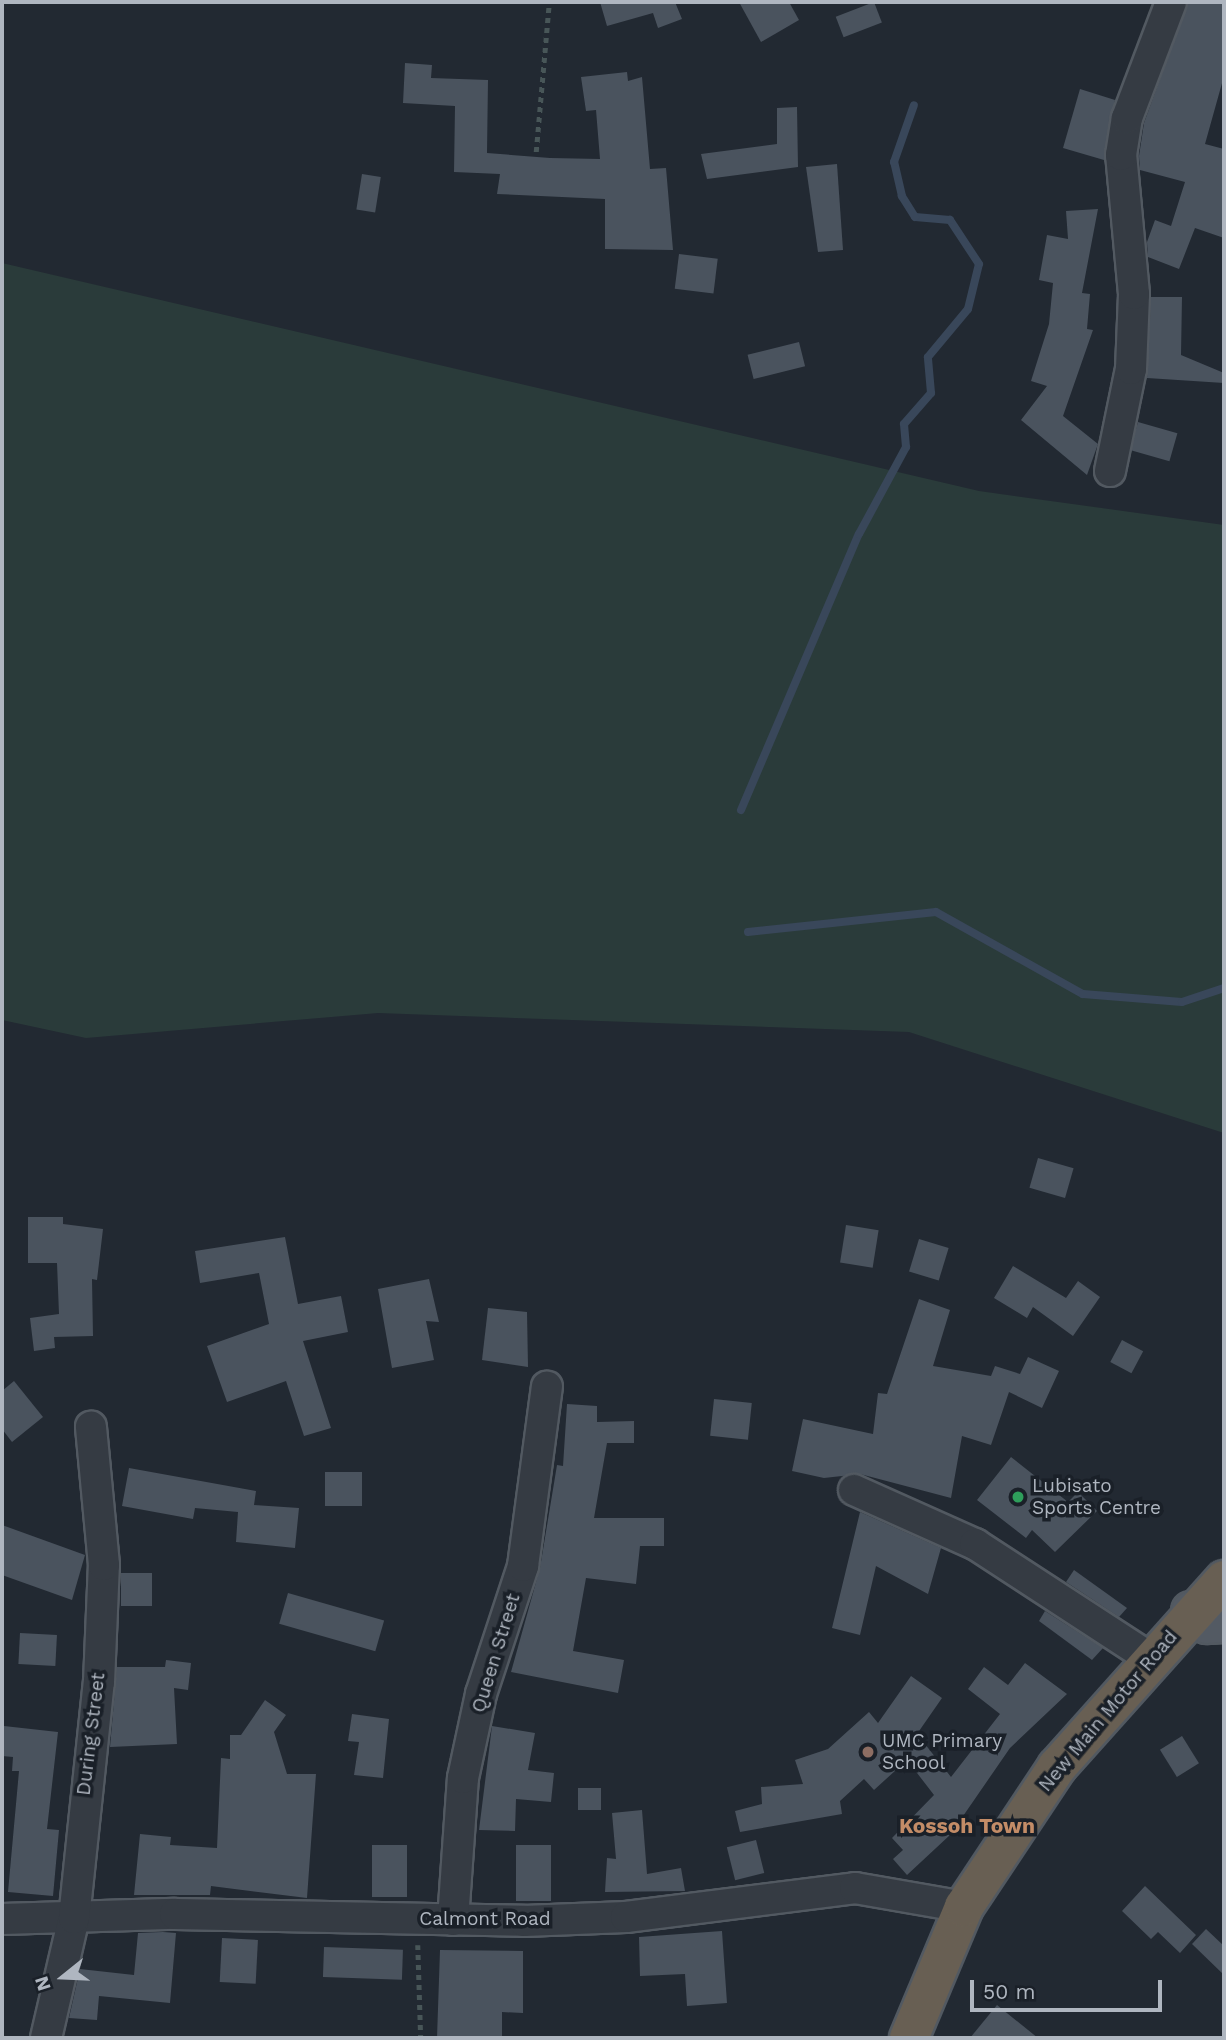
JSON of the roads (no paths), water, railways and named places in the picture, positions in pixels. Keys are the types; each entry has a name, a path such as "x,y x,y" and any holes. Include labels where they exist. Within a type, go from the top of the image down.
{"highway":[{"name":"New Main Motor Road","path":"935,2038 986,1916 1073,1780 1212,1616 1224,1580"},
{"name":"New Main Motor Road","path":"909,2038 964,1907 1057,1767 1150,1658 1212,1616"}],"street":[{"path":"1110,471 1131,369 1134,294 1121,155 1127,118 1171,2"},
{"name":"Queen Street","path":"439,1919 463,1778 481,1693 523,1566 547,1387"},
{"name":"During Street","path":"46,2038 74,1917 99,1682 104,1565 91,1427"},
{"path":"854,1490 975,1544 1150,1658"},
{"name":"Calmont Road","path":"2,1919 626,1917 855,1888 964,1907"}],"waterway":[{"path":"741,810 859,534 906,447 904,424 931,393 928,357 968,309 979,264 950,220 915,217 902,196 894,162 914,105"},
{"path":"748,932 936,912 1083,994 1182,1002 1224,988"}],"place":[{"name":"Lubisato Sports Centre","path":"1018,1497"},
{"name":"UMC Primary School","path":"868,1752"}],"district":[{"name":"Kossoh Town","path":"967,1826"}]}
